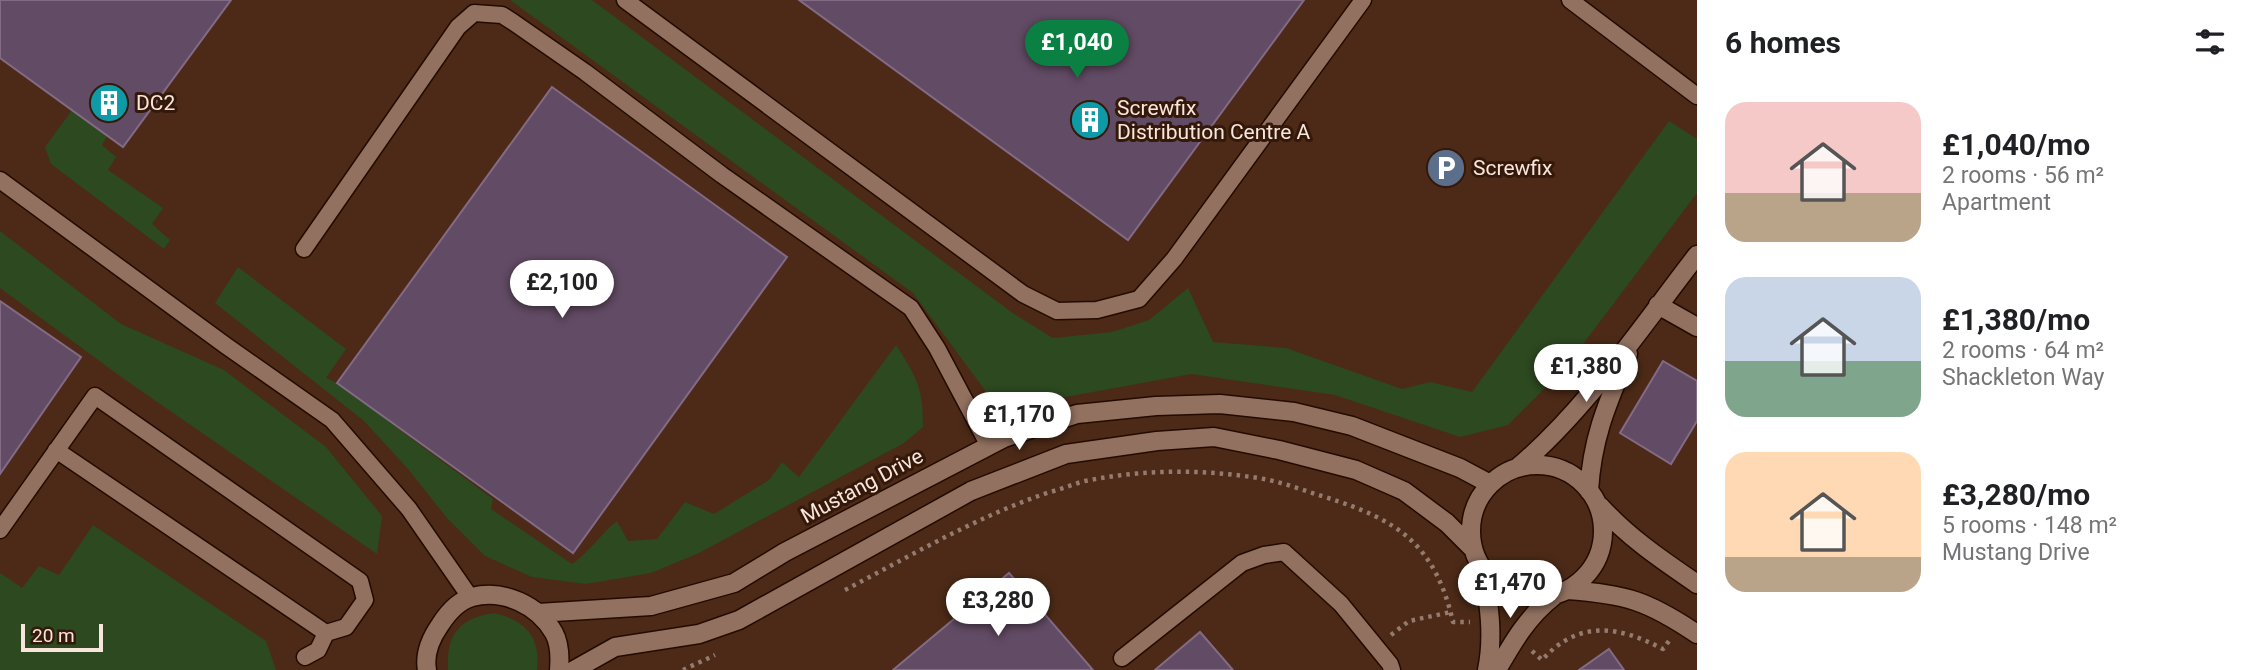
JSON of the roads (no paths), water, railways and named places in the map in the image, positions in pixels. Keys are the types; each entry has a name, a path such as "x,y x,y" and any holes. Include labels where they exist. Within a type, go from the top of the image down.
{"street":[{"path":"1487,670 1491,632 1483,570 1473,549 1470,533 1473,513 1481,495 1490,484 1517,468 1542,447 1567,421 1697,255"},
{"path":"1658,305 1697,327"},
{"path":"1497,670 1520,630 1535,613 1583,579 1601,547 1602,517 1592,496 1595,442 1601,419 1638,332"},
{"name":"Mustang Drive","path":"538,613 651,606 734,583 785,552 1004,438 1077,414 1156,406 1220,404 1294,412 1352,426 1460,468 1490,484"},
{"path":"574,670 615,647 699,634 739,620 983,486 1066,454 1157,441 1214,437 1356,470 1404,491 1447,523 1473,549"},
{"path":"1517,468 1545,466 1560,469 1582,483 1616,524 1641,546 1697,584"},
{"path":"1483,570 1497,584 1513,593 1541,597 1562,592 1609,593 1644,603 1697,634"},
{"path":"427,670 430,638 449,611 470,597 496,595 522,601 538,613 555,634 560,653 559,670"}],"lane":[{"path":"625,0 1023,294 1058,311 1097,310 1139,299 1174,259 1363,0"},
{"path":"1570,0 1697,96"},
{"path":"304,249 458,27 474,13 502,15 911,308 937,348 989,446"},
{"path":"0,180 332,420 409,509 470,597"},
{"path":"0,530 94,396 360,581 365,600 346,627 326,633 318,650 305,657"},
{"path":"56,450 326,633"},
{"path":"1122,658 1242,563 1264,555 1284,552 1341,604 1392,670"}],"place":[{"name":"DC2","path":"109,103"},
{"name":"Screwfix Distribution Centre A","path":"1090,120"},
{"name":"Screwfix","path":"1446,168"}]}
